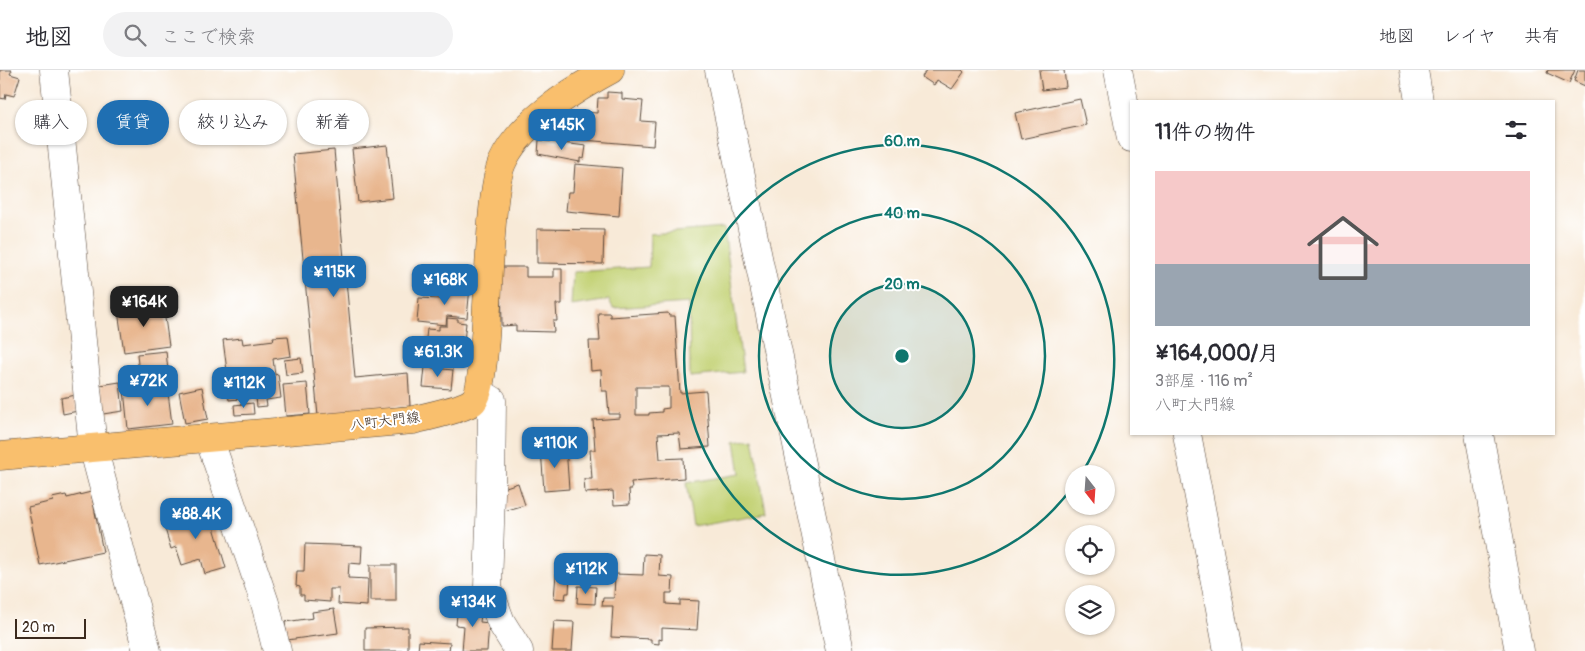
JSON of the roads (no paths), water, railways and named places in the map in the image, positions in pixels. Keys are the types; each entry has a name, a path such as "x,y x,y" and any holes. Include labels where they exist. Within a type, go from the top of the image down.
{"main road":[{"path":"479,392 484,348 493,197 502,162 527,128 570,92 610,70"},
{"name":"八町大門線","path":"0,456 414,420 472,402 479,392"}],"street":[{"path":"54,70 92,447 147,651"},
{"path":"720,70 840,651"},
{"path":"1118,70 1130,133"},
{"path":"1414,70 1419,100"},
{"path":"479,392 492,400 492,493 488,588 501,622 519,651"},
{"path":"1187,435 1228,651"},
{"path":"1479,435 1518,651"},
{"path":"209,438 265,603 277,651"}]}
